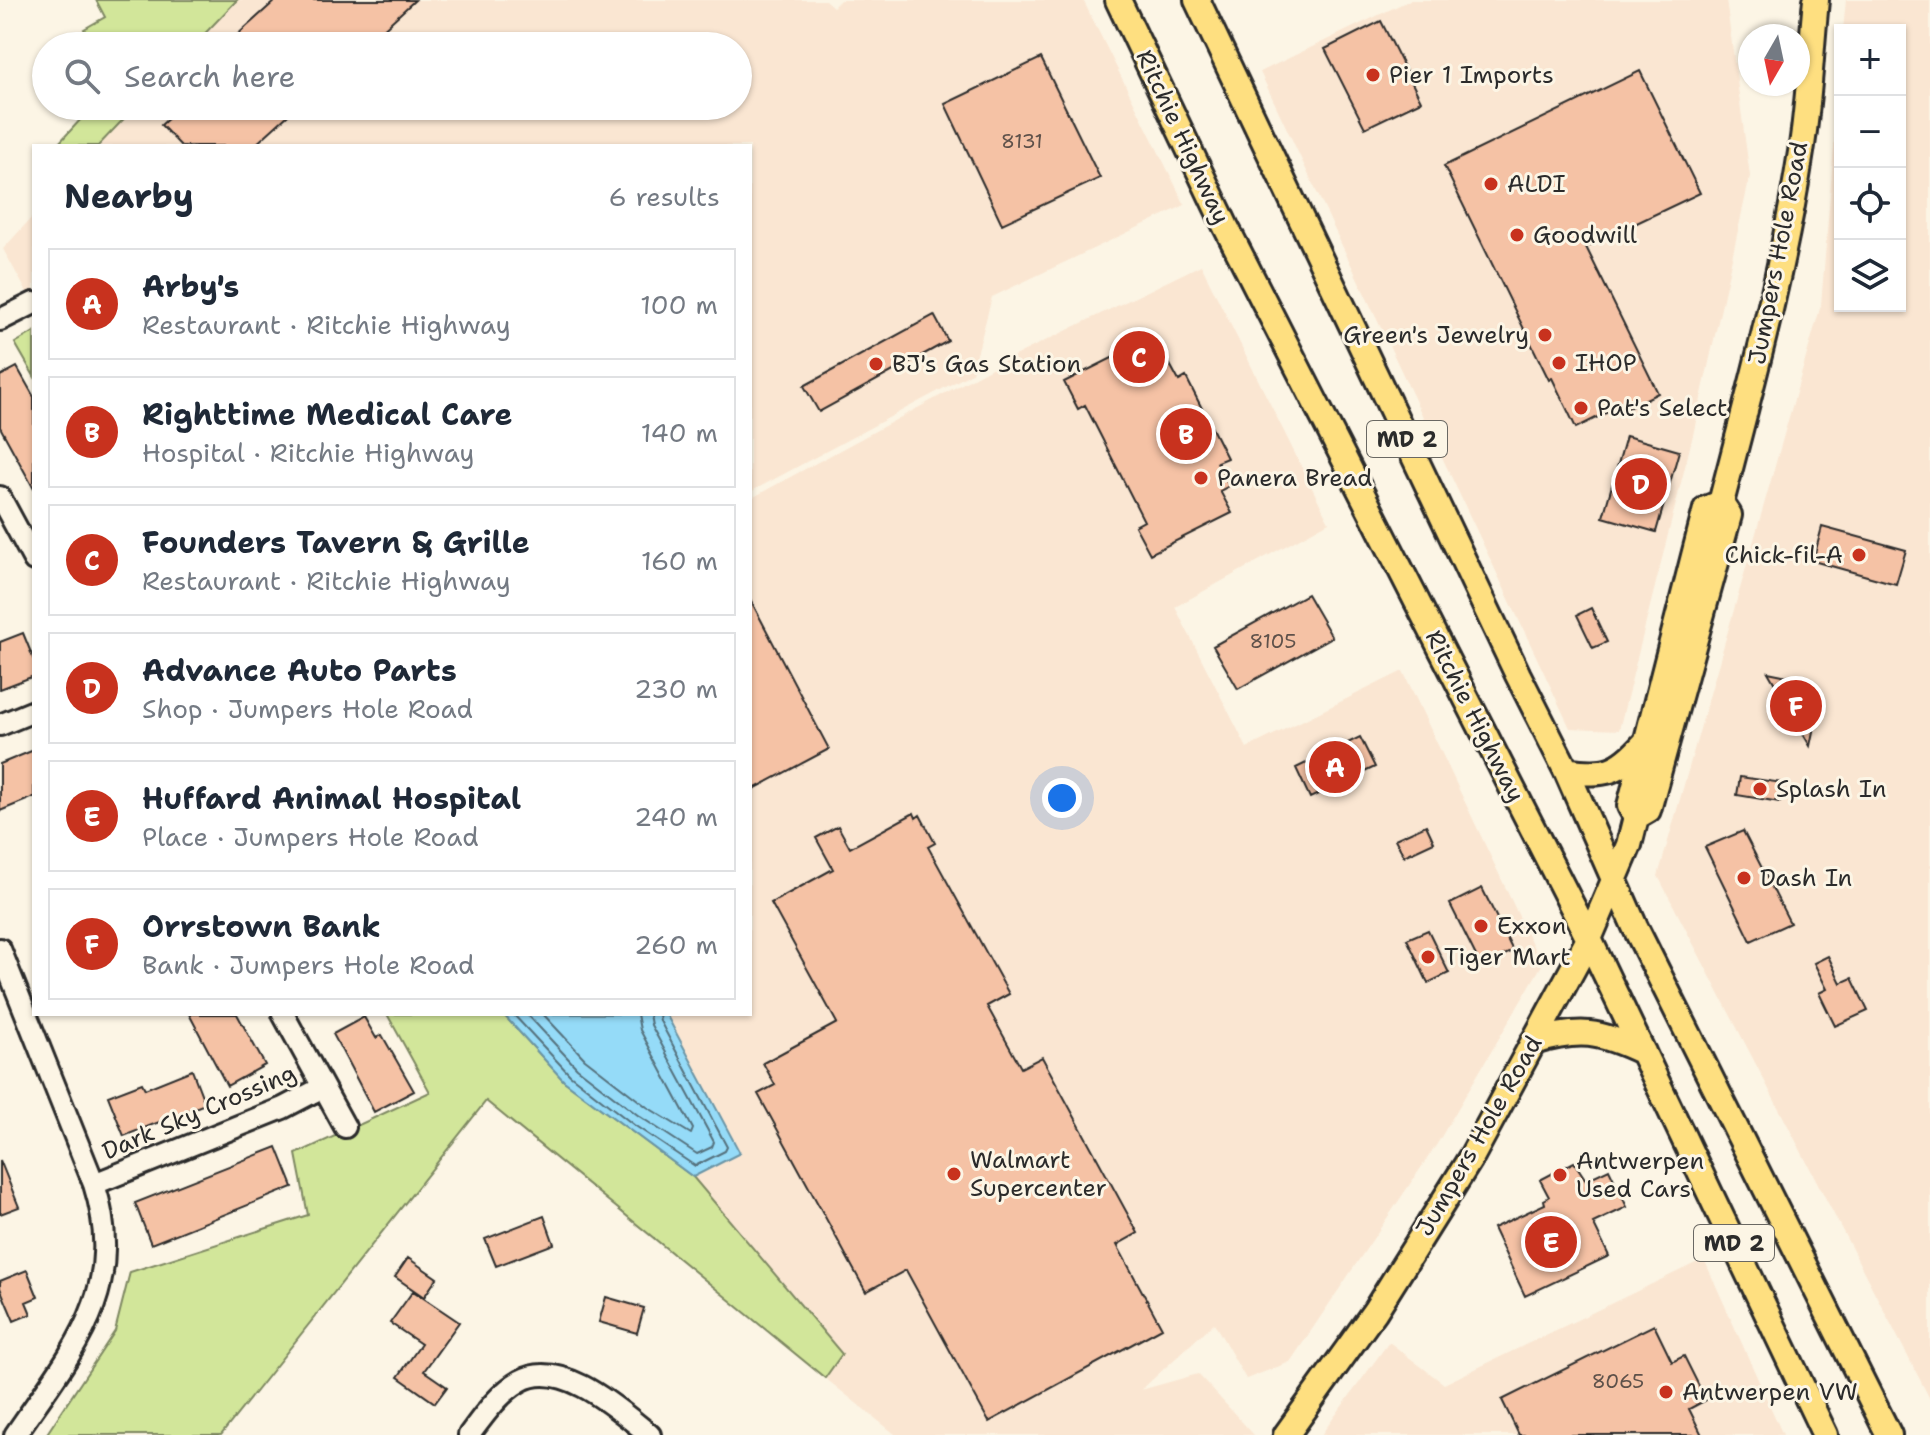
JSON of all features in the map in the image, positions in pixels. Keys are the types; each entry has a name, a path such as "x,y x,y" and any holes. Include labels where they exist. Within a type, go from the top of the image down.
{"main road":[{"name":"Ritchie Highway","path":"1118,0 1239,253 1589,939 1825,1435"},
{"name":"MD 2","path":"1197,0 1566,770 1613,880 1889,1435"},
{"name":"Jumpers Hole Road","path":"1636,817 1648,810 1729,515 1721,503 1762,344 1801,149 1816,0"},
{"name":"Jumpers Hole Road","path":"1286,1435 1375,1311 1445,1202 1589,939 1629,845 1636,817 1630,806 1706,509 1721,503"},
{"path":"1566,770 1599,772 1616,769 1628,763 1646,742"},
{"path":"1533,1042 1564,1033 1589,1033 1643,1052"}],"street":[{"path":"0,320 32,304"},
{"path":"0,497 32,556"},
{"path":"0,725 32,712"},
{"path":"0,949 94,1184 104,1232 102,1279 96,1304 71,1352 15,1435"},
{"path":"284,1016 345,1127"},
{"name":"Dark Sky Crossing","path":"94,1184 283,1108 323,1087"},
{"path":"469,1435 489,1409 518,1382 531,1376 564,1379 585,1387 650,1435"}],"shaded area":[{"path":"237,0 825,0 833,7 840,0 1083,0 1185,205 992,297 972,373 752,491 752,144 100,144 123,120 752,120 752,32 206,32"},
{"path":"1410,0 1726,0 1750,176 1693,435 1619,730 1570,728 1260,72"},
{"path":"1846,0 1930,0 1930,1399 1658,876 1821,305 1834,146 1834,312 1906,312 1906,24 1844,24"},
{"path":"32,217 32,301 3,249"},
{"path":"1201,265 1329,522 1175,607 1247,748 1403,671 1542,965 1437,1144 1290,1362 1246,1379 1214,1323 1141,1390 1198,1374 1254,1435 896,1435 825,1378 842,1353 693,1177 740,1153 667,1016 752,1016 752,498 1008,359"},
{"path":"1704,1259 1783,1435 1321,1435 1389,1342 1444,1384"}],"green space":[{"path":"96,0 237,0 206,32 86,32 84,29 105,17"},
{"path":"80,120 123,120 100,144 58,144"},
{"path":"32,333 32,373 15,343"},
{"path":"388,1016 505,1016 564,1081 693,1177 842,1354 825,1378 486,1101 221,1435 46,1435 115,1331 130,1272 308,1215 296,1154 430,1092"}],"water":[{"path":"505,1016 667,1016 740,1153 693,1177 564,1081"}],"building":[{"path":"276,0 415,0 380,32 241,32"},
{"name":"Pier 1 Imports","path":"1381,21 1421,101 1365,128 1325,49"},
{"path":"1041,58 1100,178 1002,224 945,104"},
{"path":"1640,71 1700,193 1586,247 1658,393 1618,413 1616,408 1576,428 1552,378 1549,380 1444,166"},
{"path":"167,120 283,120 256,144 179,144 161,125"},
{"name":"BJ's Gas Station","path":"934,315 948,341 819,412 804,386"},
{"path":"1146,341 1157,362 1166,357 1179,381 1186,377 1227,458 1217,462 1229,486 1220,491 1232,513 1150,554 1135,526 1144,521 1085,405 1078,409 1064,382"},
{"path":"17,367 32,393 32,485 0,427 0,376"},
{"path":"1626,436 1679,451 1656,532 1603,517"},
{"name":"Chick-fil-A","path":"1822,527 1906,550 1896,584 1813,561"},
{"path":"1307,594 1332,637 1238,689 1213,646"},
{"path":"752,603 829,749 752,790"},
{"path":"1591,608 1607,642 1593,648 1577,615"},
{"path":"23,633 32,655 32,677 0,689 0,642"},
{"path":"1768,672 1797,678 1817,712 1810,746 1794,718 1787,722 1774,701 1782,696"},
{"path":"1360,737 1375,767 1310,798 1296,768"},
{"path":"32,751 32,798 0,811 0,764"},
{"name":"Splash In","path":"1740,777 1783,783 1780,802 1737,795"},
{"name":"Walmart Supercenter","path":"914,813 916,818 920,815 935,843 928,847 1009,994 987,1006 1021,1068 1042,1057 1138,1233 1117,1245 1162,1328 989,1422 906,1270 866,1292 758,1094 775,1085 763,1063 837,1023 771,903 833,869 816,838 838,826 850,848"},
{"path":"1426,825 1434,842 1404,856 1395,839"},
{"name":"Dash In","path":"1743,831 1790,923 1751,941 1705,847"},
{"name":"Exxon","path":"1482,888 1513,951 1481,966 1450,904"},
{"name":"Tiger Mart","path":"1428,930 1449,973 1428,983 1407,939"},
{"path":"1828,956 1841,983 1852,978 1868,1011 1835,1026 1819,993 1827,989 1814,963"},
{"path":"190,1016 238,1016 265,1065 227,1086"},
{"path":"364,1017 376,1038 382,1035 414,1091 374,1112 333,1034"},
{"path":"192,1070 205,1104 124,1136 108,1096 142,1083 145,1089"},
{"path":"277,1147 293,1187 151,1244 135,1203"},
{"path":"0,1160 19,1207 0,1214"},
{"path":"1574,1162 1586,1180 1609,1169 1627,1207 1593,1223 1609,1256 1525,1296 1493,1228 1545,1204 1544,1200 1549,1197 1540,1180"},
{"path":"544,1216 554,1244 496,1266 485,1239"},
{"path":"408,1258 437,1278 424,1297 395,1277"},
{"path":"27,1270 38,1297 26,1302 31,1314 14,1321 0,1281"},
{"path":"413,1291 459,1322 424,1371 447,1387 435,1403 398,1377 421,1344 390,1323"},
{"path":"606,1297 644,1308 637,1333 599,1322"},
{"path":"1654,1325 1672,1362 1684,1356 1706,1400 1689,1409 1702,1435 1519,1435 1502,1400"}],"place":[{"name":"Pier 1 Imports","path":"1373,75"},
{"name":"ALDI","path":"1491,184"},
{"name":"Goodwill","path":"1517,235"},
{"name":"Green's Jewelry","path":"1545,335"},
{"name":"Founders Tavern & Grille","path":"1139,357"},
{"name":"IHOP","path":"1559,363"},
{"name":"BJ's Gas Station","path":"876,364"},
{"name":"Pat's Select","path":"1581,408"},
{"name":"Righttime Medical Care","path":"1186,434"},
{"name":"Panera Bread","path":"1201,478"},
{"name":"Advance Auto Parts","path":"1641,484"},
{"name":"Chick-fil-A","path":"1859,555"},
{"name":"Orrstown Bank","path":"1796,706"},
{"name":"Arby's","path":"1335,767"},
{"name":"Splash In","path":"1760,789"},
{"name":"Dash In","path":"1744,878"},
{"name":"Exxon","path":"1481,926"},
{"name":"Tiger Mart","path":"1428,957"},
{"name":"Walmart Supercenter","path":"954,1174"},
{"name":"Antwerpen Used Cars","path":"1560,1175"},
{"name":"Huffard Animal Hospital","path":"1551,1242"},
{"name":"Antwerpen VW","path":"1666,1392"}]}
